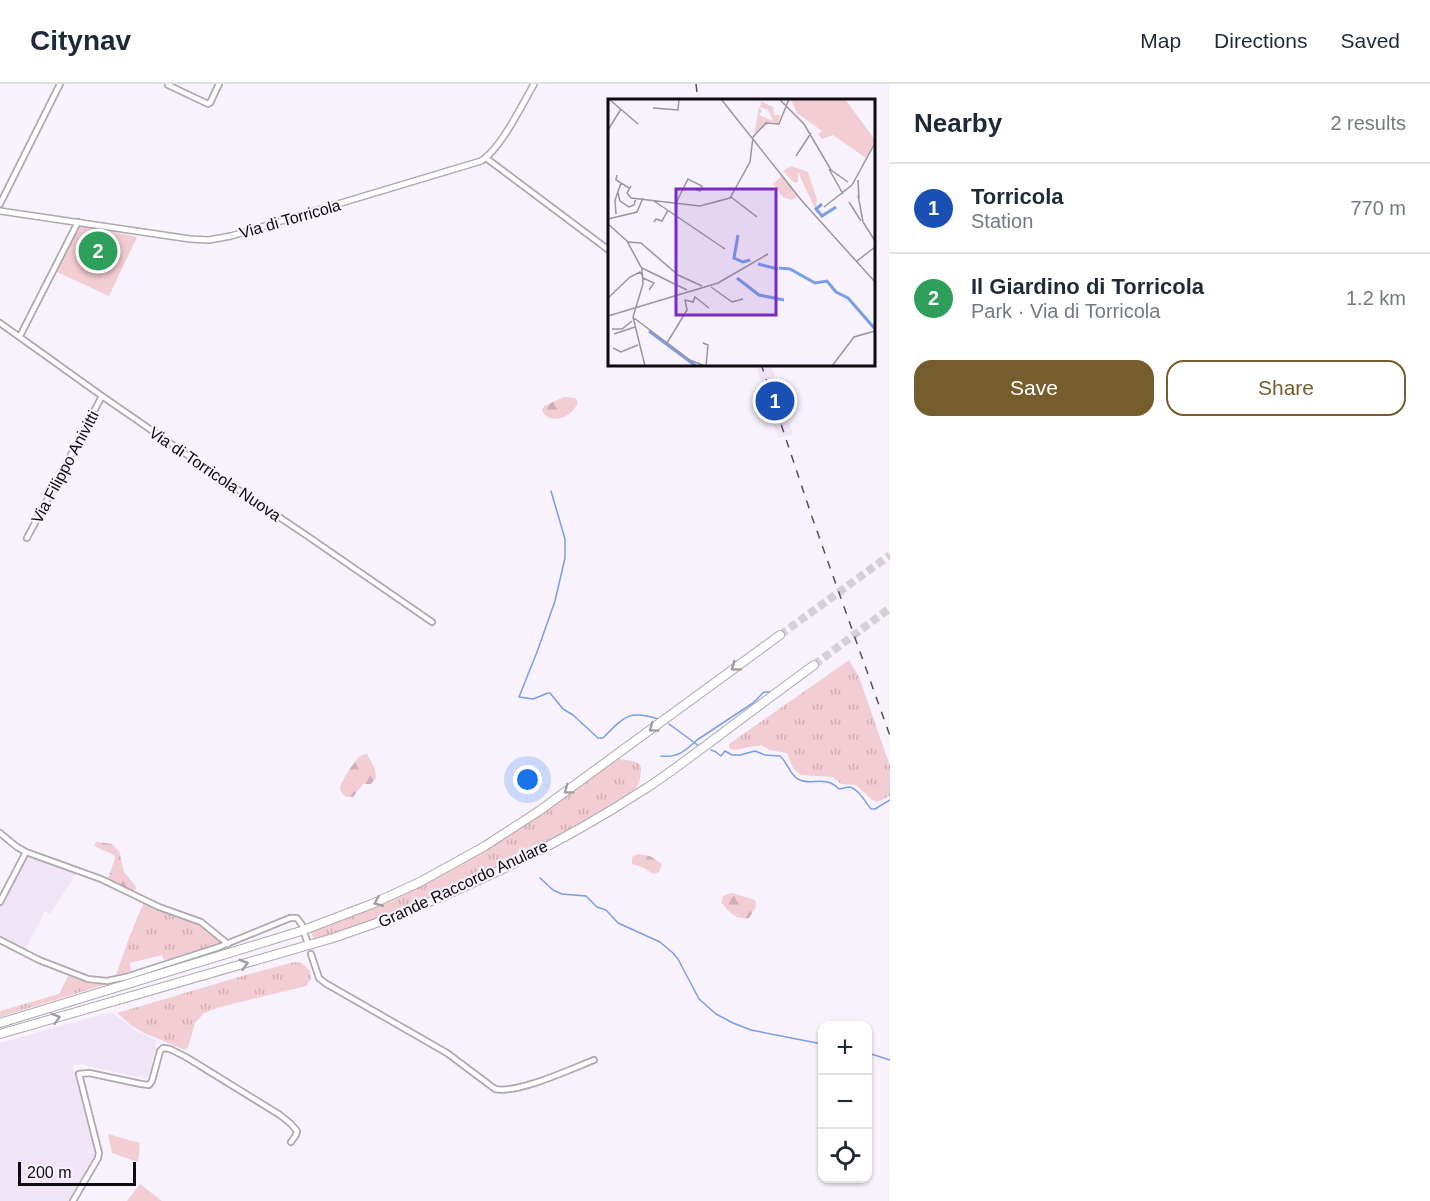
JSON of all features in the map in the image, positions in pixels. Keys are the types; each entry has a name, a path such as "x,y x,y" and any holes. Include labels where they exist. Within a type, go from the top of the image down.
{"highway":[{"name":"Grande Raccordo Anulare","path":"0,1023 301,931 361,909 420,882 485,846 539,811 780,635"},
{"name":"Grande Raccordo Anulare","path":"0,1034 316,944 416,909 508,866 567,835 646,788 814,665"}],"street":[{"path":"0,204 60,84"},
{"path":"168,85 208,104 219,84"},
{"path":"534,84 496,147 486,158 608,250"},
{"name":"Via di Torricola","path":"0,211 209,240 469,166 486,158"},
{"path":"20,336 78,222"},
{"name":"Via di Torricola Nuova","path":"0,323 102,396 432,622"},
{"name":"Via Filippo Anivitti","path":"27,538 102,396"},
{"path":"0,833 26,852 101,879 159,907 201,922 228,944"},
{"path":"0,902 26,852"},
{"path":"0,940 60,969 101,981 126,976 228,944 292,917 298,919 302,925"},
{"path":"305,935 308,944"},
{"path":"311,954 319,978 325,983 447,1053 495,1089 502,1091 520,1088 594,1060"},
{"path":"73,1201 99,1153 79,1074 89,1073 148,1085 152,1081 160,1051 163,1048 186,1057 280,1115 297,1131 291,1142"}],"shaded area":[{"path":"756,366 771,366 793,434 778,438"},
{"path":"27,854 77,873 50,914 45,911 25,950 0,937 0,906"},
{"path":"111,1012 141,1034 157,1040 148,1079 80,1064 73,1066 96,1152 69,1201 0,1201 0,1043"}],"green space":[{"path":"78,225 137,237 109,296 55,271"},
{"path":"564,397 575,398 578,402 572,412 556,419 546,416 542,411 544,406"},
{"path":"849,660 859,677 890,766 890,796 877,802 856,785 841,784 833,777 800,775 793,768 787,753 769,750 761,745 734,750 729,748 729,744"},
{"path":"367,754 375,769 376,778 371,784 363,784 353,797 346,797 340,789 343,781 356,761 362,755"},
{"path":"619,759 640,764 641,774 636,788 555,838 488,872 419,902 314,940 311,932 394,899 434,880 490,848"},
{"path":"97,842 112,844 119,851 124,872 135,885 134,891 108,879 115,858 114,855 96,847 94,844"},
{"path":"638,854 650,856 662,864 659,872 653,874 632,864 632,857"},
{"path":"732,893 755,900 756,907 749,918 736,916 721,902 723,896"},
{"path":"144,902 201,924 224,943 164,960 162,955 130,963 131,971 116,975"},
{"path":"294,962 302,963 310,971 311,979 306,986 204,1013 195,1023 185,1050 144,1033 117,1013 246,975"},
{"path":"68,976 93,984 107,984 0,1017 0,1011 59,994"},
{"path":"108,1134 140,1143 138,1162 112,1153"},
{"path":"140,1184 162,1201 127,1201"}],"waterway":[{"path":"551,491 565,539 565,558 555,601 519,697 533,699 550,693 563,709 598,738 603,738 621,721 633,715 658,719"},
{"path":"661,756 681,753 753,703 764,692 770,692"},
{"path":"669,724 699,746"},
{"path":"711,750 721,756 725,751 732,755 755,751 765,755 780,756 798,779 808,782 828,782 839,789 852,788 859,793 871,809 890,800"},
{"path":"540,878 553,890 562,894 586,896 597,907 606,910 618,923 660,942 678,959 699,999 716,1014 751,1030 818,1043"},
{"path":"872,1054 890,1060"}],"tunnel":[{"path":"780,635 890,555"},
{"path":"814,665 890,608"}],"railway":[{"path":"696,84 698,99"},
{"path":"762,366 812,517 890,736"}],"place":[{"name":"Il Giardino di Torricola","path":"98,251"},
{"name":"Torricola","path":"775,401"}]}
